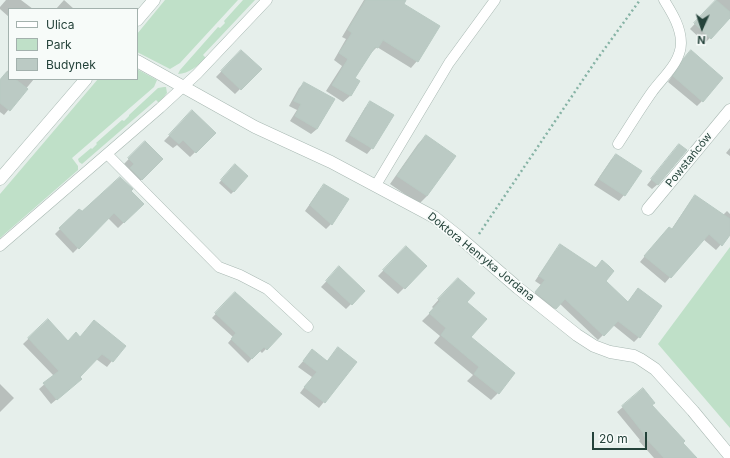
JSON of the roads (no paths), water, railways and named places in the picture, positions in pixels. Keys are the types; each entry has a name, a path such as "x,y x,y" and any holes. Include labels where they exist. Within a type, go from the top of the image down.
{"street":[{"path":"138,19 154,0"},
{"name":"Doktora Henryka Jordana","path":"138,62 184,86 258,129 315,154 426,212 470,246 518,288 577,336 594,346 610,352 640,359 655,369 688,405 730,456"},
{"path":"0,180 85,80"},
{"name":"Powstańców","path":"648,209 730,110"}],"lane":[{"path":"0,246 184,86 267,0"},
{"path":"376,185 449,63 495,0"},
{"path":"618,144 652,92 675,62 679,53 680,36 677,24 672,12 664,0"},
{"path":"107,154 219,267 240,275 267,289 308,327"}]}
